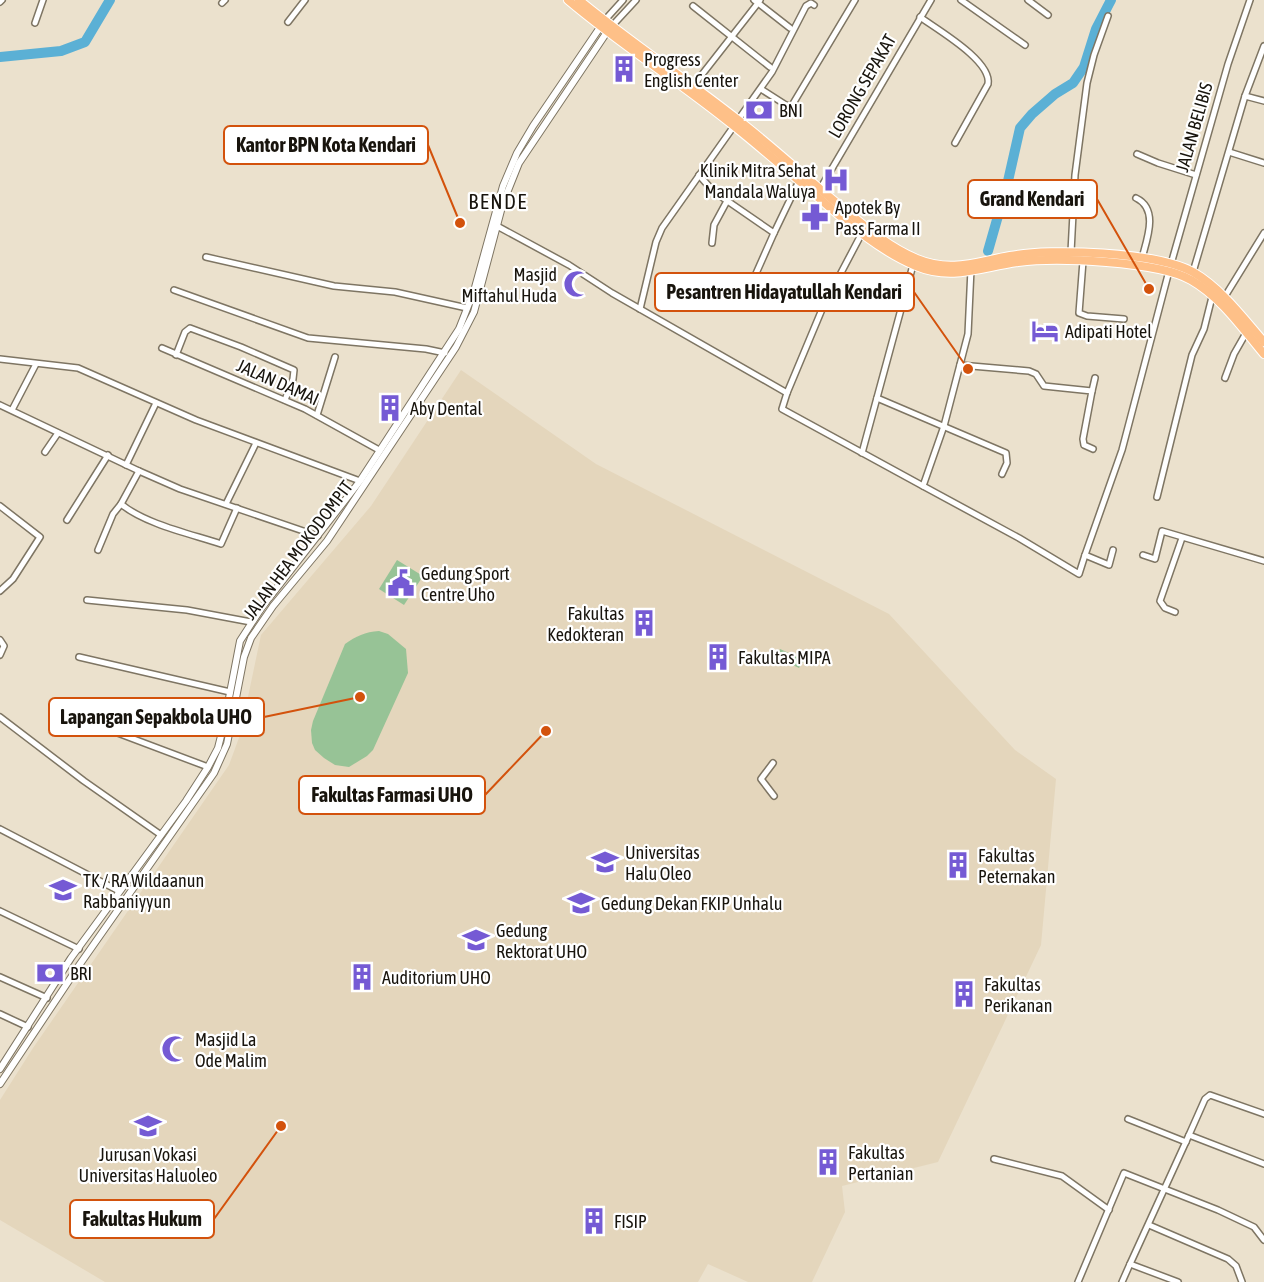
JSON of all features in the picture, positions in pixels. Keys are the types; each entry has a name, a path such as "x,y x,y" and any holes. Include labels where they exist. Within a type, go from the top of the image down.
{"highway":[{"path":"568,0 736,123 820,189 862,233 913,265 942,274 1026,254 1071,252 1193,272 1224,298 1264,342"},
{"path":"579,0 606,27 693,86 726,116"},
{"path":"736,123 799,181 843,213 915,258 941,266 970,268 1029,261 1142,258 1170,268 1190,279 1212,297 1264,354"}],"street":[{"path":"35,23 43,0"},
{"path":"288,22 305,0"},
{"path":"606,27 623,0"},
{"path":"606,27 636,0"},
{"path":"761,89 792,107 855,0"},
{"name":"LORONG SEPAKAT","path":"820,189 931,0"},
{"path":"961,0 1025,45"},
{"path":"1028,0 1048,15"},
{"name":"JALAN BELIBIS","path":"1085,555 1122,450 1196,175 1230,56 1250,0"},
{"path":"693,86 757,1 790,28"},
{"path":"640,309 660,232 761,89 803,11 811,3 814,5"},
{"path":"693,6 770,67"},
{"path":"1071,252 1075,175 1087,83 1108,16"},
{"path":"920,17 980,61 989,78 988,84 955,142"},
{"name":"JALAN HEA MOKODOMPIT","path":"0,1084 100,935 201,794 223,756 244,657 256,628 328,539 428,384 459,329 467,308 503,186 528,141 606,27"},
{"path":"1193,272 1245,96 1264,46"},
{"path":"1245,96 1264,101"},
{"name":"JALAN HEA MOKODOMPIT","path":"1,1067 92,930 208,767 218,747 224,724 236,653 251,622 360,481 379,450 456,347 474,312 510,181 528,141"},
{"path":"1229,152 1264,163"},
{"path":"1137,154 1196,175"},
{"path":"699,175 713,191 774,233"},
{"path":"750,287 799,181"},
{"path":"1136,198 1143,201 1149,214 1148,233 1142,258"},
{"path":"712,243 714,225 727,201"},
{"path":"497,226 569,265 605,289 787,393"},
{"path":"862,233 827,300 787,393 782,406 784,411 1079,574 1085,555 1109,565 1113,550"},
{"path":"1224,298 1261,245 1264,233"},
{"path":"206,257 334,286 395,292 467,308"},
{"path":"1083,261 1079,313 1087,316 1124,319"},
{"path":"862,453 913,265"},
{"path":"923,486 944,426 968,334 970,268"},
{"path":"174,290 308,338 426,349 445,353"},
{"path":"1157,497 1192,355 1204,329 1212,297"},
{"path":"176,355 185,332 190,328 241,347 294,370 285,400"},
{"path":"1225,378 1234,354 1246,333"},
{"name":"JALAN DAMAI","path":"162,348 317,415 379,450"},
{"path":"317,415 335,357"},
{"path":"0,359 78,368 156,403 360,481"},
{"path":"12,410 36,364"},
{"path":"960,365 1029,371 1036,374 1044,386 1092,391"},
{"path":"1093,449 1084,446 1083,440 1095,378"},
{"path":"877,398 1006,453 1007,463 1002,474"},
{"path":"126,465 156,403"},
{"path":"0,405 180,489 328,539"},
{"path":"45,452 58,433"},
{"path":"226,504 256,443"},
{"path":"67,520 108,455"},
{"path":"98,550 113,513 121,504 139,471"},
{"path":"121,504 132,512 222,544 237,508"},
{"path":"0,506 40,537 13,579 0,591"},
{"path":"1143,555 1155,559 1162,531 1264,561"},
{"path":"1175,612 1165,608 1160,601 1182,538"},
{"path":"87,600 187,610 251,622"},
{"path":"0,640 4,646 0,655"},
{"path":"79,657 238,693"},
{"path":"60,714 208,767"},
{"path":"0,717 84,781 161,835"},
{"path":"773,763 761,779 774,796"},
{"path":"171,821 178,827"},
{"path":"0,828 119,891"},
{"path":"0,911 79,949"},
{"path":"92,930 100,935"},
{"path":"0,977 47,999"},
{"path":"0,1014 28,1027"},
{"path":"1122,1282 1205,1099 1210,1095 1264,1114"},
{"path":"1128,1119 1186,1142"},
{"path":"1189,1135 1264,1164"},
{"path":"994,1159 1062,1176 1108,1210"},
{"path":"1078,1282 1124,1173 1218,1210 1254,1227 1264,1240"},
{"path":"1149,1226 1228,1259 1236,1266 1242,1282"},
{"path":"1130,1264 1178,1282"}],"shaded area":[{"name":"Universitas Halu Oleo","path":"461,370 596,464 889,614 1015,750 1056,779 1041,945 938,1162 842,1186 845,1212 812,1282 748,1282 708,1264 698,1282 105,1282 0,1220 0,1100 33,1048 229,765 240,735 261,635 371,506"}],"green space":[{"name":"Gedung Sport Centre Uho","path":"397,560 423,576 404,605 379,589"},
{"path":"379,631 388,634 406,649 408,673 373,750 349,767 335,765 315,750 311,730 313,721 345,644 361,635"},
{"path":"780,649 804,660 799,668 776,657"}],"waterway":[{"path":"0,57 61,51 85,42 110,0"},
{"path":"988,251 1020,128 1055,94 1073,83 1084,67 1096,29 1111,0"}],"place":[{"name":"Progress English Center","path":"624,69"},
{"name":"BNI","path":"759,110"},
{"name":"Klinik Mitra Sehat Mandala Waluya","path":"836,180"},
{"name":"Apotek By Pass Farma II","path":"815,217"},
{"name":"Kantor BPN Kota Kendari","path":"460,223"},
{"name":"Masjid Miftahul Huda","path":"577,284"},
{"name":"Grand Kendari","path":"1149,289"},
{"name":"Adipati Hotel","path":"1045,331"},
{"name":"Pesantren Hidayatullah Kendari","path":"968,369"},
{"name":"Aby Dental","path":"390,408"},
{"name":"Gedung Sport Centre Uho","path":"401,583"},
{"name":"Fakultas Kedokteran","path":"644,623"},
{"name":"Fakultas MIPA","path":"718,657"},
{"name":"Lapangan Sepakbola UHO","path":"360,697"},
{"name":"Fakultas Farmasi UHO","path":"546,731"},
{"name":"Universitas Halu Oleo","path":"605,862"},
{"name":"Fakultas Peternakan","path":"958,865"},
{"name":"TK / RA Wildaanun Rabbaniyyun","path":"63,890"},
{"name":"Gedung Dekan FKIP Unhalu","path":"581,903"},
{"name":"Gedung Rektorat UHO","path":"476,940"},
{"name":"BRI","path":"50,973"},
{"name":"Auditorium UHO","path":"362,977"},
{"name":"Fakultas Perikanan","path":"964,994"},
{"name":"Masjid La Ode Malim","path":"175,1049"},
{"name":"Jurusan Vokasi Universitas Haluoleo","path":"148,1126"},
{"name":"Fakultas Hukum","path":"281,1126"},
{"name":"Fakultas Pertanian","path":"828,1162"},
{"name":"FISIP","path":"594,1221"}],"district":[{"name":"BENDE","path":"498,201"}]}
